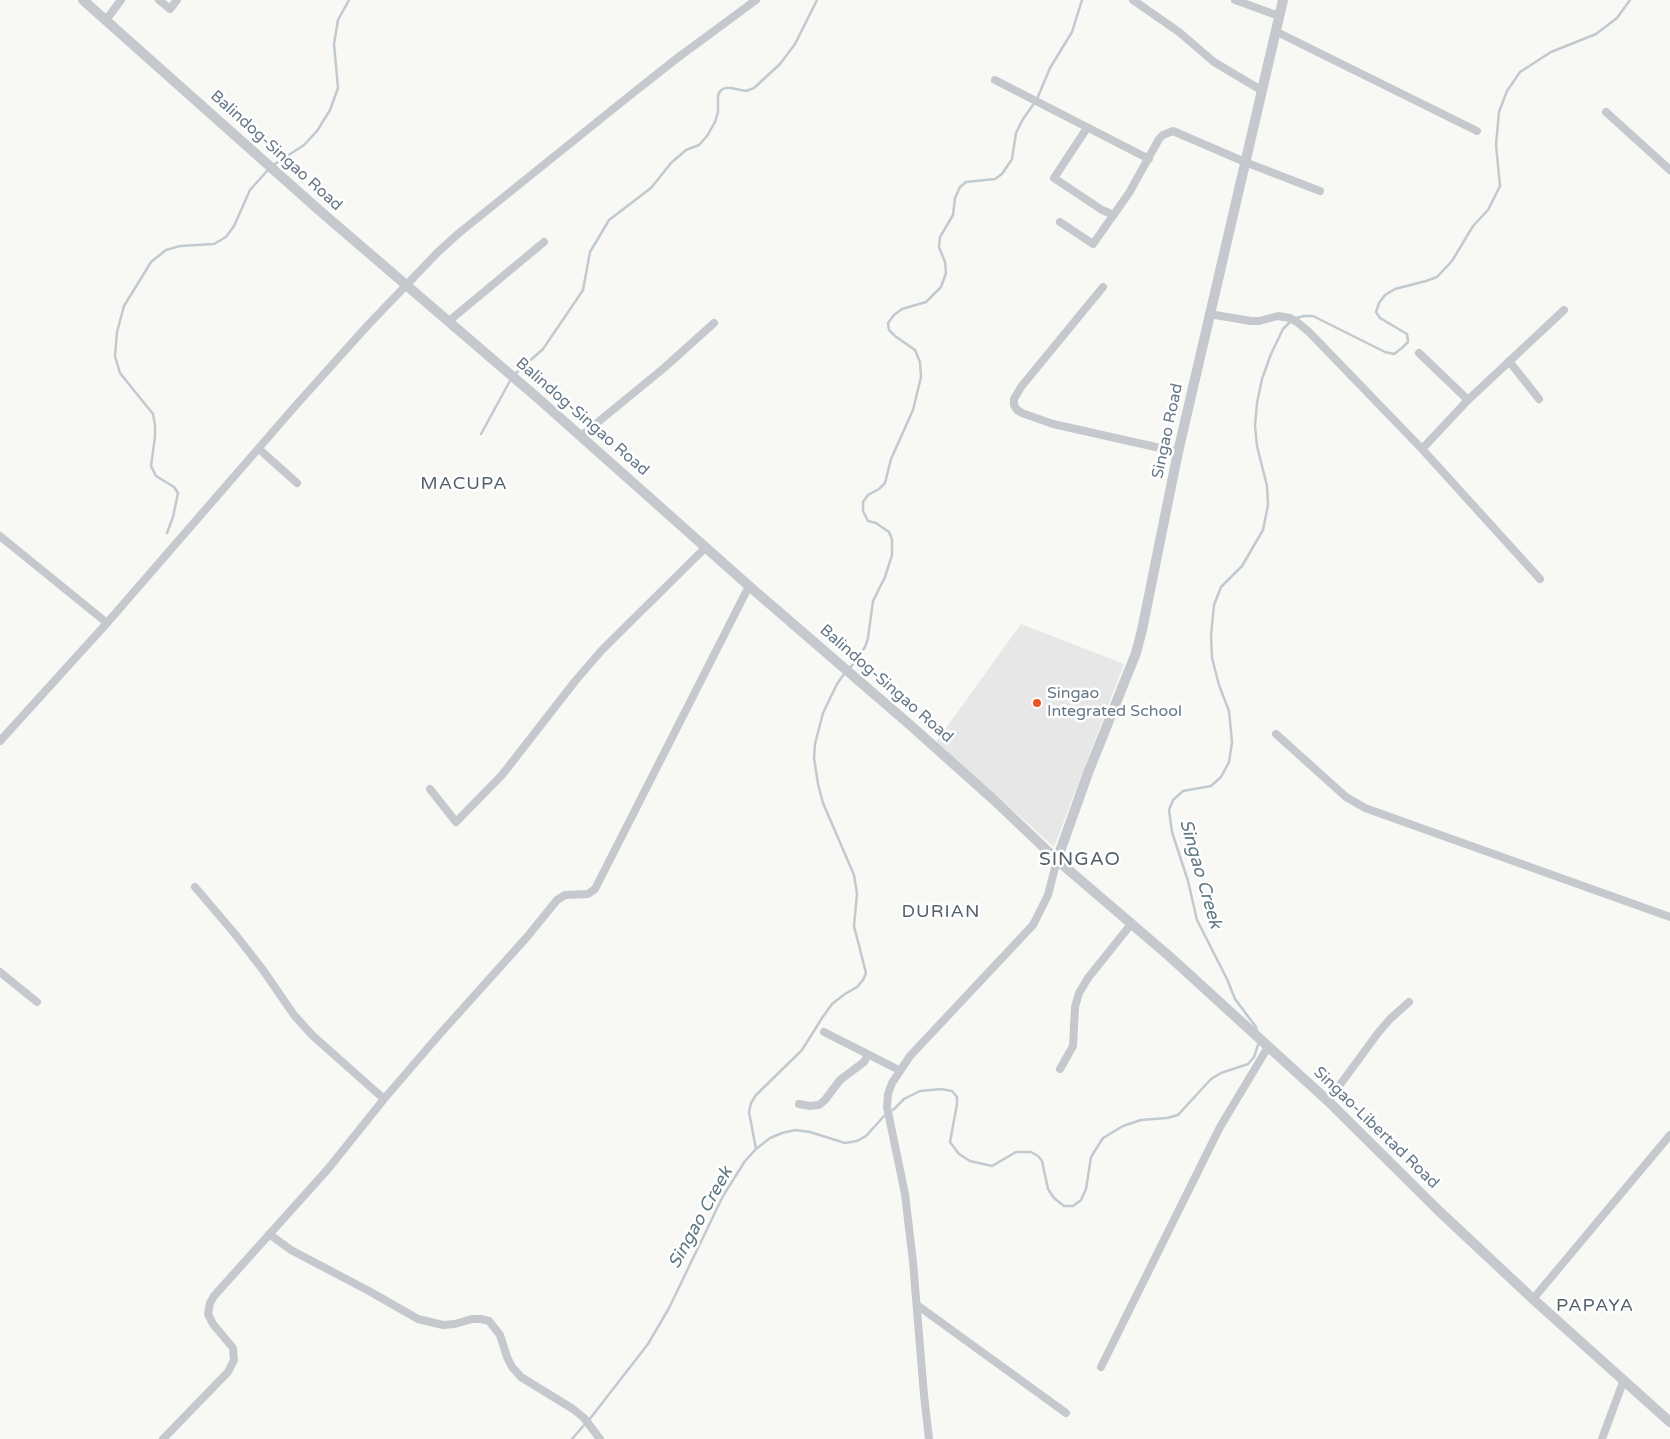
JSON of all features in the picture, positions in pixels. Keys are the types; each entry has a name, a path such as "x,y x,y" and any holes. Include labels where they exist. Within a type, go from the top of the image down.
{"street":[{"name":"Balindog-Singao Road","path":"83,0 313,205 581,436 969,778 1057,860"},
{"path":"106,20 121,0"},
{"path":"159,0 170,8 177,0"},
{"path":"1,738 107,623 260,449 297,404 407,285 459,233 676,59 756,0"},
{"path":"1133,0 1179,32 1214,62 1261,90"},
{"path":"1235,0 1278,16"},
{"name":"Singao Road","path":"1057,860 1138,645 1147,609 1178,452 1283,0"},
{"path":"1275,31 1478,131"},
{"path":"995,80 1149,159"},
{"path":"1606,112 1670,170"},
{"path":"1087,128 1054,178 1102,210 1114,215"},
{"path":"1060,222 1093,244 1114,215 1149,159 1159,139 1168,132 1173,131 1244,162 1320,191"},
{"path":"449,321 544,242"},
{"path":"1103,287 1021,387 1014,399 1014,405 1022,413 1053,424 1178,452"},
{"path":"1422,449 1468,400 1564,310"},
{"path":"1210,314 1251,321 1278,316 1290,318 1297,322 1422,449 1540,579"},
{"path":"581,436 714,324"},
{"path":"1419,352 1468,400"},
{"path":"1509,361 1539,399"},
{"path":"260,449 297,483"},
{"path":"0,536 107,623"},
{"path":"430,788 456,822 502,775 576,680 602,650 706,547"},
{"path":"163,1439 232,1366 235,1354 233,1348 210,1320 208,1309 214,1296 328,1168 384,1099 527,937 557,900 565,895 588,894 595,890 749,586"},
{"path":"1276,734 1346,797 1365,808 1670,917"},
{"path":"929,1439 905,1194 887,1107 890,1088 899,1070 930,1033 1021,939 1032,925 1048,895 1057,860"},
{"name":"Singao-Libertad Road","path":"1057,860 1132,923 1328,1101 1432,1204 1533,1299 1670,1422"},
{"path":"195,887 263,970 294,1015 312,1035 384,1099"},
{"path":"1060,1069 1072,1046 1075,1006 1079,993 1088,978 1132,923"},
{"path":"0,972 37,1002"},
{"path":"1328,1101 1360,1054 1390,1018 1409,1002"},
{"path":"824,1032 868,1056 899,1070"},
{"path":"1101,1367 1216,1135 1268,1047"},
{"path":"799,1104 819,1105 840,1080 864,1062 868,1056"},
{"path":"1533,1299 1670,1135"},
{"path":"269,1234 291,1250 418,1319 443,1325 472,1319 489,1321 500,1335 512,1368 521,1377 573,1409 584,1418 600,1439"},
{"path":"916,1306 1066,1413"},
{"path":"1602,1439 1624,1382"}],"shaded area":[{"name":"Singao Integrated School","path":"1021,624 1124,664 1054,847 936,742"}],"waterway":[{"path":"275,164 304,145 317,131 330,110 338,88 334,44 338,20 349,0"},
{"path":"516,373 543,349 583,290 590,252 609,220 651,188 671,163 686,150 699,145 707,136 715,122 718,112 718,95 721,90 731,88 746,91 754,88 780,64 795,44 817,0"},
{"path":"1037,99 1050,68 1072,32 1082,0"},
{"name":"Singao Creek","path":"1296,318 1313,316 1385,352 1394,354 1402,348 1408,342 1407,334 1380,318 1376,312 1379,303 1385,295 1395,289 1437,277 1452,261 1473,226 1488,210 1500,186 1496,145 1499,112 1507,91 1520,72 1551,52 1596,34 1617,18 1630,0"},
{"path":"850,668 865,647 873,601 885,577 892,555 892,539 889,532 876,523 868,521 863,511 863,502 868,495 885,483 891,459 913,410 921,377 920,362 915,350 895,336 889,330 888,323 902,309 926,302 941,287 946,273 945,262 939,247 940,237 953,215 955,198 960,187 966,182 995,179 1002,174 1012,159 1016,133 1033,105"},
{"path":"167,533 173,517 178,493 174,487 156,476 151,466 155,437 153,414 120,373 115,356 117,332 124,306 151,262 166,250 180,246 214,244 226,237 234,226 250,190 267,171"},
{"name":"Singao Creek","path":"1257,1032 1256,1027 1235,999 1197,920 1188,881 1172,832 1169,810 1173,800 1183,791 1211,786 1221,777 1229,762 1232,742 1229,711 1219,685 1212,658 1211,635 1214,605 1221,587 1242,566 1263,530 1268,505 1267,486 1257,446 1255,426 1257,403 1262,379 1271,354 1283,329 1290,322"},
{"path":"481,434 511,379"},
{"path":"756,1149 749,1112 751,1103 756,1095 802,1050 832,1004 857,987 866,973 854,926 857,894 854,875 823,803 814,758 815,744 823,713 844,674"},
{"name":"Singao Creek","path":"893,1110 904,1099 920,1091 941,1089 952,1091 957,1097 957,1104 950,1142 959,1154 970,1161 992,1166 1016,1152 1031,1152 1042,1161 1048,1189 1054,1198 1064,1206 1073,1206 1081,1200 1086,1189 1091,1157 1103,1138 1123,1126 1141,1120 1178,1115 1211,1079 1221,1073 1248,1064 1254,1057 1258,1045"},
{"name":"Singao Creek","path":"589,1420 648,1344 669,1308 723,1196 745,1161 756,1149 770,1138 795,1130 810,1132 845,1143 857,1141 866,1136 884,1116"},
{"name":"Singao Creek","path":"572,1439 585,1424"}],"place":[{"name":"Singao Integrated School","path":"1037,703"}],"district":[{"name":"MACUPA","path":"464,484"},
{"name":"SINGAO","path":"1080,860"},
{"name":"DURIAN","path":"941,912"},
{"name":"PAPAYA","path":"1595,1306"}]}
